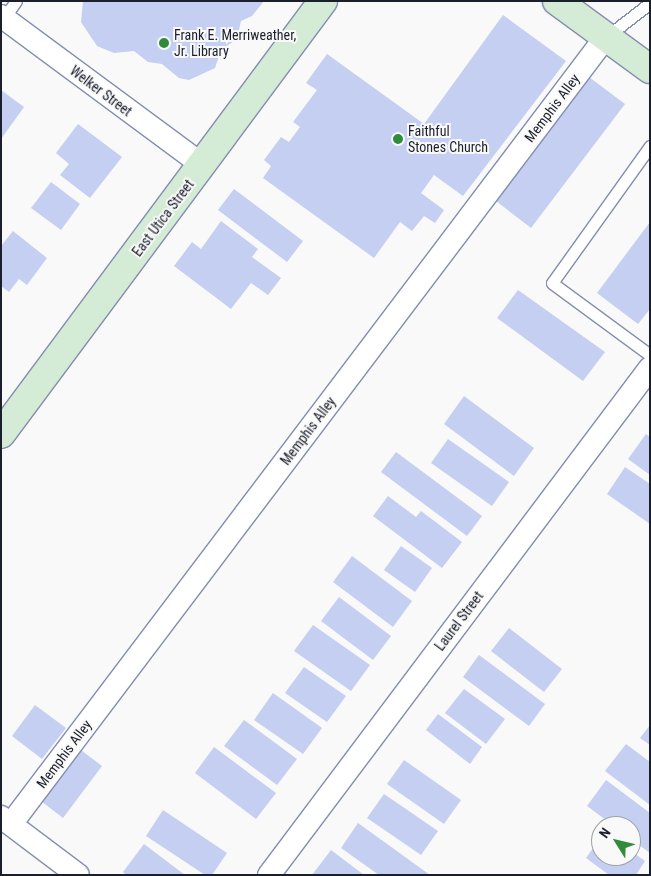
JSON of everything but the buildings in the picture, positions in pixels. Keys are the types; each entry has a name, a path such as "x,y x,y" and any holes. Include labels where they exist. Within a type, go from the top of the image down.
{"street":[{"name":"East Utica Street","path":"5,421 202,165 323,1"},
{"path":"557,1 605,38 650,69"},
{"name":"Welker Street","path":"7,12 202,165"},
{"name":"Memphis Alley","path":"6,821 605,38"},
{"name":"Laurel Street","path":"269,875 650,368"},
{"path":"6,821 78,875"}],"lane":[{"path":"605,38 650,3"},
{"path":"650,146 552,283 650,355"}],"place":[{"name":"Frank E. Merriweather, Jr. Library","path":"164,43"},
{"name":"Faithful Stones Church","path":"398,139"}]}
